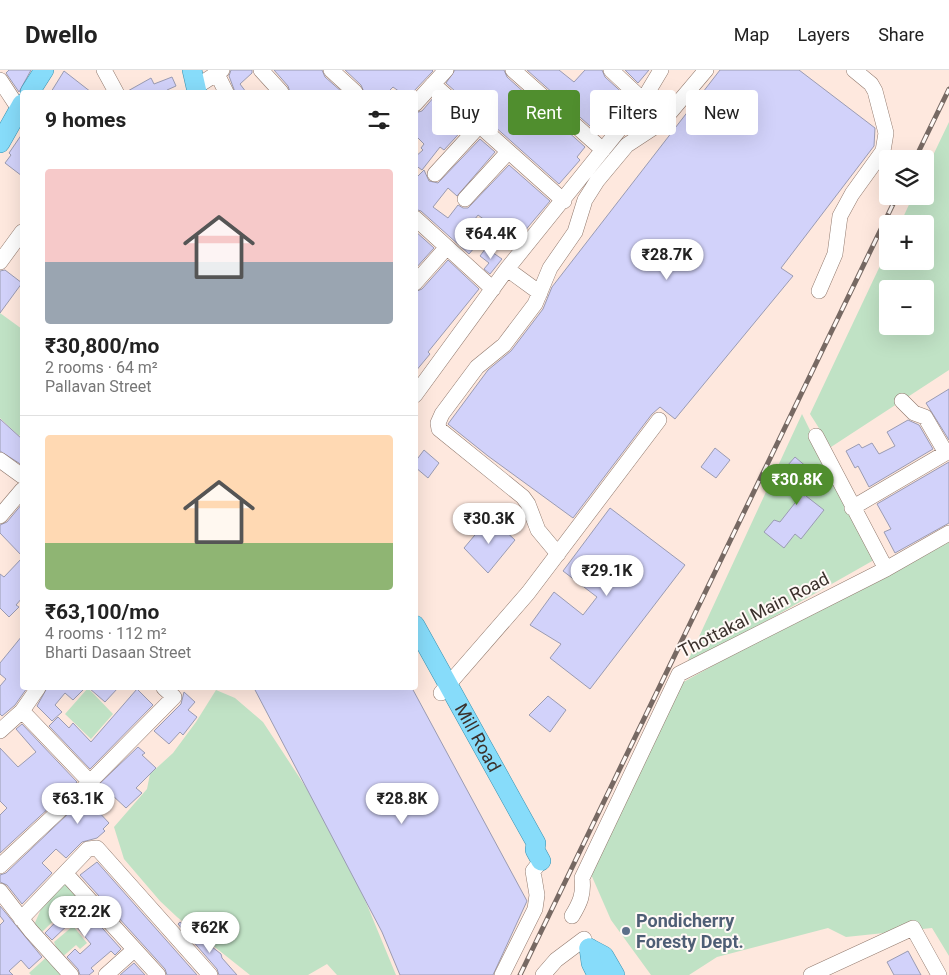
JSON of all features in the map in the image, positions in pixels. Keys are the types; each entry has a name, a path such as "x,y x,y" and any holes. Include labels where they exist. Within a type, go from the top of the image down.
{"main road":[{"path":"31,90 44,70"},
{"path":"0,143 20,108"},
{"name":"Mill Road","path":"418,631 445,689"},
{"name":"Mill Road","path":"418,649 445,689 536,843 538,855"},
{"path":"597,975 591,963 589,948 604,956 614,975"}],"street":[{"path":"104,70 115,90"},
{"path":"261,70 279,90"},
{"path":"331,70 353,90"},
{"path":"513,70 603,150"},
{"path":"611,70 632,90"},
{"path":"649,90 661,70"},
{"path":"558,554 538,530 528,504 523,497 439,429 438,423 442,414 477,367 504,345 516,331 540,293 550,268 575,232 585,200 597,181 627,145 656,128 662,122 706,70"},
{"path":"818,291 835,254 840,216 852,194 883,151 886,142 886,133 875,91 871,84 854,70"},
{"path":"195,83 219,72 225,90"},
{"path":"418,101 440,75 452,90"},
{"path":"0,80 20,105"},
{"path":"435,174 472,135"},
{"path":"490,135 564,201"},
{"path":"418,391 507,269 564,201 615,135"},
{"path":"465,199 508,152"},
{"path":"418,221 492,289"},
{"path":"0,262 20,235"},
{"path":"418,280 447,247"},
{"path":"507,269 540,293"},
{"path":"852,508 948,452 925,417 914,413 902,401"},
{"path":"445,689 528,593 659,420"},
{"path":"816,436 852,508 886,569"},
{"path":"0,460 20,475"},
{"path":"0,516 20,492"},
{"name":"Thottakal Main Road","path":"572,916 581,901 582,878 680,674 886,569 949,533"},
{"path":"0,732 22,711 37,690"},
{"path":"0,866 90,782 169,692"},
{"path":"22,711 90,782"},
{"path":"21,919 88,849 96,848 210,975"},
{"path":"502,975 536,909 537,894 533,871 538,855"},
{"path":"65,873 158,975"},
{"path":"0,891 21,919 72,975"},
{"path":"811,975 913,928 939,975"},
{"path":"544,975 556,960 584,939"},
{"path":"106,975 134,950"}],"green space":[{"path":"949,122 949,370 831,447 810,414 879,268 879,270 934,270 934,215 904,215 909,205 934,205 934,153"},
{"path":"0,313 20,328 19,436 0,418"},
{"path":"802,414 874,560 685,667"},
{"path":"949,534 949,956 932,928 846,937 828,928 717,957 689,975 651,975 611,920 590,872 680,684"},
{"path":"86,690 90,690 113,714 91,739 65,714"},
{"path":"216,690 235,698 263,722 307,789 358,883 396,975 337,975 327,964 308,975 250,975 177,917 160,901 124,859 114,827 147,789 150,774 173,753 196,722"},
{"path":"64,881 79,896 41,933 34,925 45,900"},
{"path":"73,926 87,943 80,949 76,945 60,959 53,950 56,947 54,942"},
{"path":"50,954 69,975 31,975 29,973"}],"building":[{"path":"9,70 31,70 19,92 6,73"},
{"path":"231,70 252,70 252,73 240,84 244,90 234,90 229,76"},
{"path":"274,70 322,70 325,77 340,90 289,90"},
{"path":"345,70 433,71 415,90 397,90 393,87 390,90 363,90 361,85"},
{"path":"455,70 504,70 507,77 521,90 508,90 508,135 572,135 585,147 577,157 580,160 559,184 498,129 498,90 454,90 446,83"},
{"path":"527,70 559,70 574,82 585,70 602,70 605,77 619,90 590,90 590,126 580,117 580,90 550,90"},
{"path":"625,70 649,70 638,83"},
{"path":"720,70 799,70 875,128 874,146 781,268 793,276 675,419 660,407 652,414 573,518 488,456 448,424 488,370 511,351 543,309 552,287 670,135 676,135 676,127 686,114 686,135 758,135 758,90 705,90"},
{"path":"64,71 88,90 52,90"},
{"path":"172,77 176,86 167,90 130,90 151,78 154,84"},
{"path":"432,99 432,135 458,135 444,150 440,147 422,170 418,167 418,154 423,150 421,148 424,144 418,138 418,112 422,111"},
{"path":"20,137 20,174 5,163 11,155 9,153"},
{"path":"480,139 495,152 457,196 448,188 433,207 448,218 458,205 468,208 509,165 550,201 523,233 520,232 516,238 499,226 497,229 478,215 462,236 475,247 469,254 418,210 418,176 424,170 429,181 438,183"},
{"path":"418,234 434,248 418,266"},
{"path":"486,248 502,259 490,274 484,269 489,263 480,256"},
{"path":"448,260 479,289 428,352 430,354 418,368 418,291 422,289"},
{"path":"5,270 20,281 20,286 0,313 0,271"},
{"path":"949,389 949,440 926,403"},
{"path":"0,419 20,437 20,464 0,451"},
{"path":"908,420 919,425 933,449 869,487 858,466 855,468 846,451 859,444 862,448 872,443 879,454 895,446 887,432"},
{"path":"715,448 730,460 716,478 701,467"},
{"path":"424,450 439,463 428,478 418,470 418,458"},
{"path":"795,457 821,479 806,496 824,510 801,539 795,534 784,548 764,532 774,520 780,522 802,494 805,496 780,474"},
{"path":"949,462 949,523 895,553 884,532 891,529 877,504"},
{"path":"20,506 20,554 0,533 0,525 7,522"},
{"path":"610,508 685,565 590,689 550,658 561,644 530,625 554,592 583,615 597,597 563,571"},
{"path":"490,517 515,540 488,573 464,548"},
{"path":"20,560 20,600 16,605 19,607 9,617 0,608 0,574 4,577"},
{"path":"20,638 20,690 26,690 15,705 2,716 0,714 0,686 6,679 0,674 0,663"},
{"path":"46,690 83,690 73,700 65,693 55,705 62,712 52,721 37,706"},
{"path":"91,690 116,690 105,702"},
{"path":"136,690 153,705 90,769 49,726 58,717 69,728 73,723 91,742"},
{"path":"255,690 413,690 527,901 493,975 400,975 382,932"},
{"path":"184,692 195,702 188,710 197,717 183,735 180,732 169,744 154,731 181,704"},
{"path":"548,696 566,710 550,732 529,715"},
{"path":"22,724 77,782 0,853 0,815 7,808 0,801 0,748 18,767 36,752 16,729"},
{"path":"138,747 145,753 142,755 156,768 136,788 142,793 126,808 111,794 96,809 109,823 103,829 105,831 97,838 82,842 66,858 56,849 42,863 52,873 22,904 7,885 0,882 0,875 6,873"},
{"path":"97,862 197,975 167,975 165,969 80,875"},
{"path":"77,900 121,949 115,955 111,951 91,968 94,971 89,975 80,975 78,969 67,957 75,949 80,954 91,944 72,921 52,940 45,933"},
{"path":"0,906 42,957 29,969 21,960 9,971 13,975 0,975 0,925 4,921 0,916"},
{"path":"180,922 221,954 222,958 237,975 219,975 217,969 178,924"},
{"path":"908,951 921,975 894,975 887,962"},
{"path":"134,963 145,975 120,975"}],"railway":[{"path":"919,150 949,89"},
{"path":"520,975 893,205"}],"place":[{"name":"Pondicherry Foresty Dept.","path":"626,931"}]}
